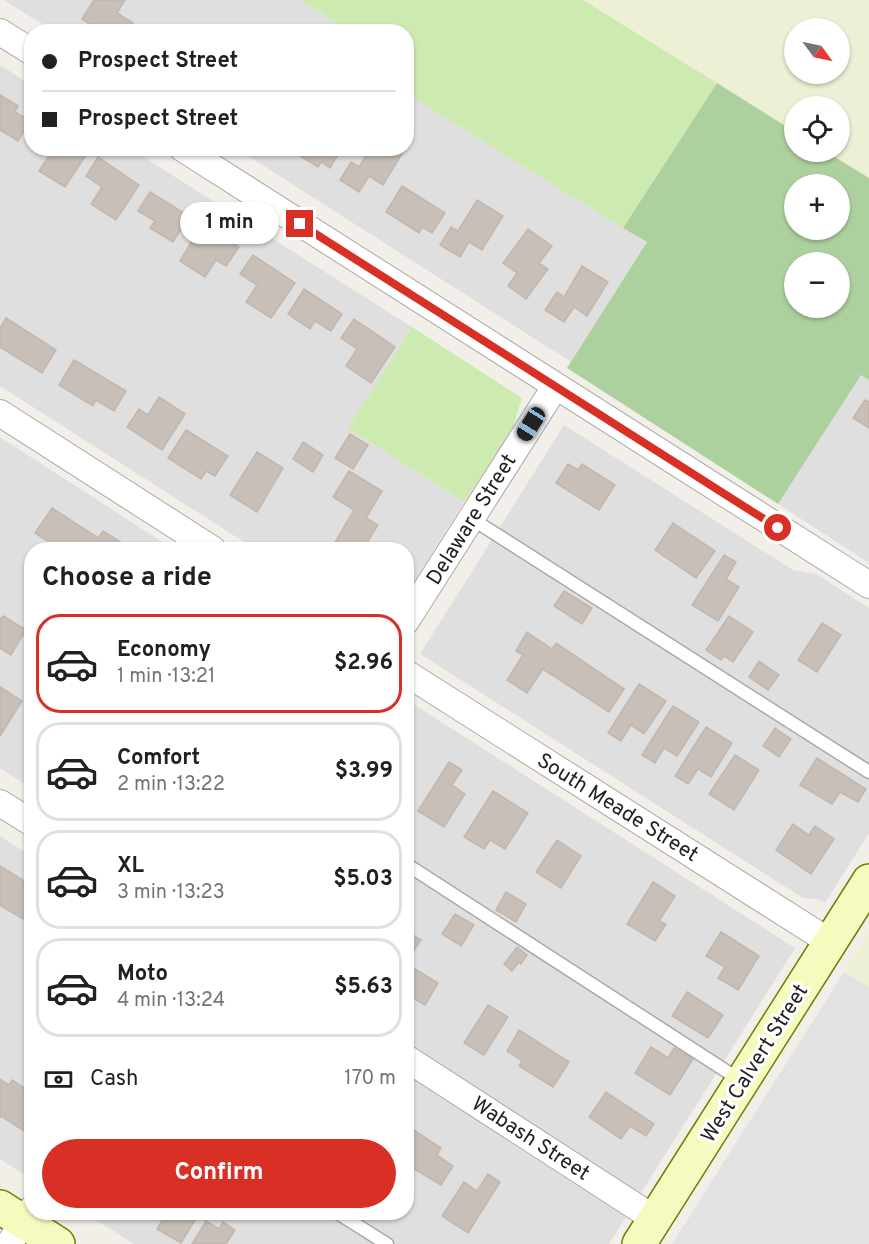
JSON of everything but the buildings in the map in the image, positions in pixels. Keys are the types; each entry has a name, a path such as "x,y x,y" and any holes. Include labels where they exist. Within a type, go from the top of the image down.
{"street":[{"path":"0,32 24,47"},
{"path":"194,156 869,585"},
{"name":"Delaware Street","path":"414,609 555,387"},
{"path":"0,413 201,542"},
{"name":"South Meade Street","path":"414,678 830,942"},
{"path":"0,803 24,818"},
{"name":"West Calvert Street","path":"647,1232 869,881"},
{"name":"Wabash Street","path":"414,1064 647,1232"},
{"path":"16,1220 58,1244"}],"lane":[{"path":"472,519 869,772"},
{"path":"414,869 742,1082"},
{"path":"349,1220 387,1244"}],"shaded area":[{"path":"4,0 301,0 338,24 42,24"},
{"path":"0,65 24,80 24,156 142,156 412,327 348,428 464,502 414,582 414,542 244,542 0,386"},
{"path":"414,98 647,242 571,362 248,156 414,156"},
{"path":"861,375 869,380 869,563 778,504"},
{"path":"564,425 793,570 816,574 869,608 869,833 825,903 817,899 803,898 420,654"},
{"path":"0,437 162,542 24,542 24,783 0,768"},
{"path":"414,704 795,948 609,1244 134,1244 96,1220 414,1220"},
{"path":"0,836 24,851 24,1172 23,1174 0,1159"},
{"path":"844,972 869,987 869,1244 672,1244"}],"green space":[{"path":"301,0 583,0 717,83 623,228 414,98 414,24 338,24"},
{"path":"583,0 869,0 869,178 843,162 850,162 850,96 784,96 784,125"},
{"path":"717,83 784,125 784,162 843,162 869,178 869,380 861,375 778,504 567,368 647,242 623,228"},
{"path":"412,327 522,398 512,430 464,502 348,428"},
{"path":"869,934 869,987 844,972"}],"route":[{"path":"300,224 778,528"}]}
